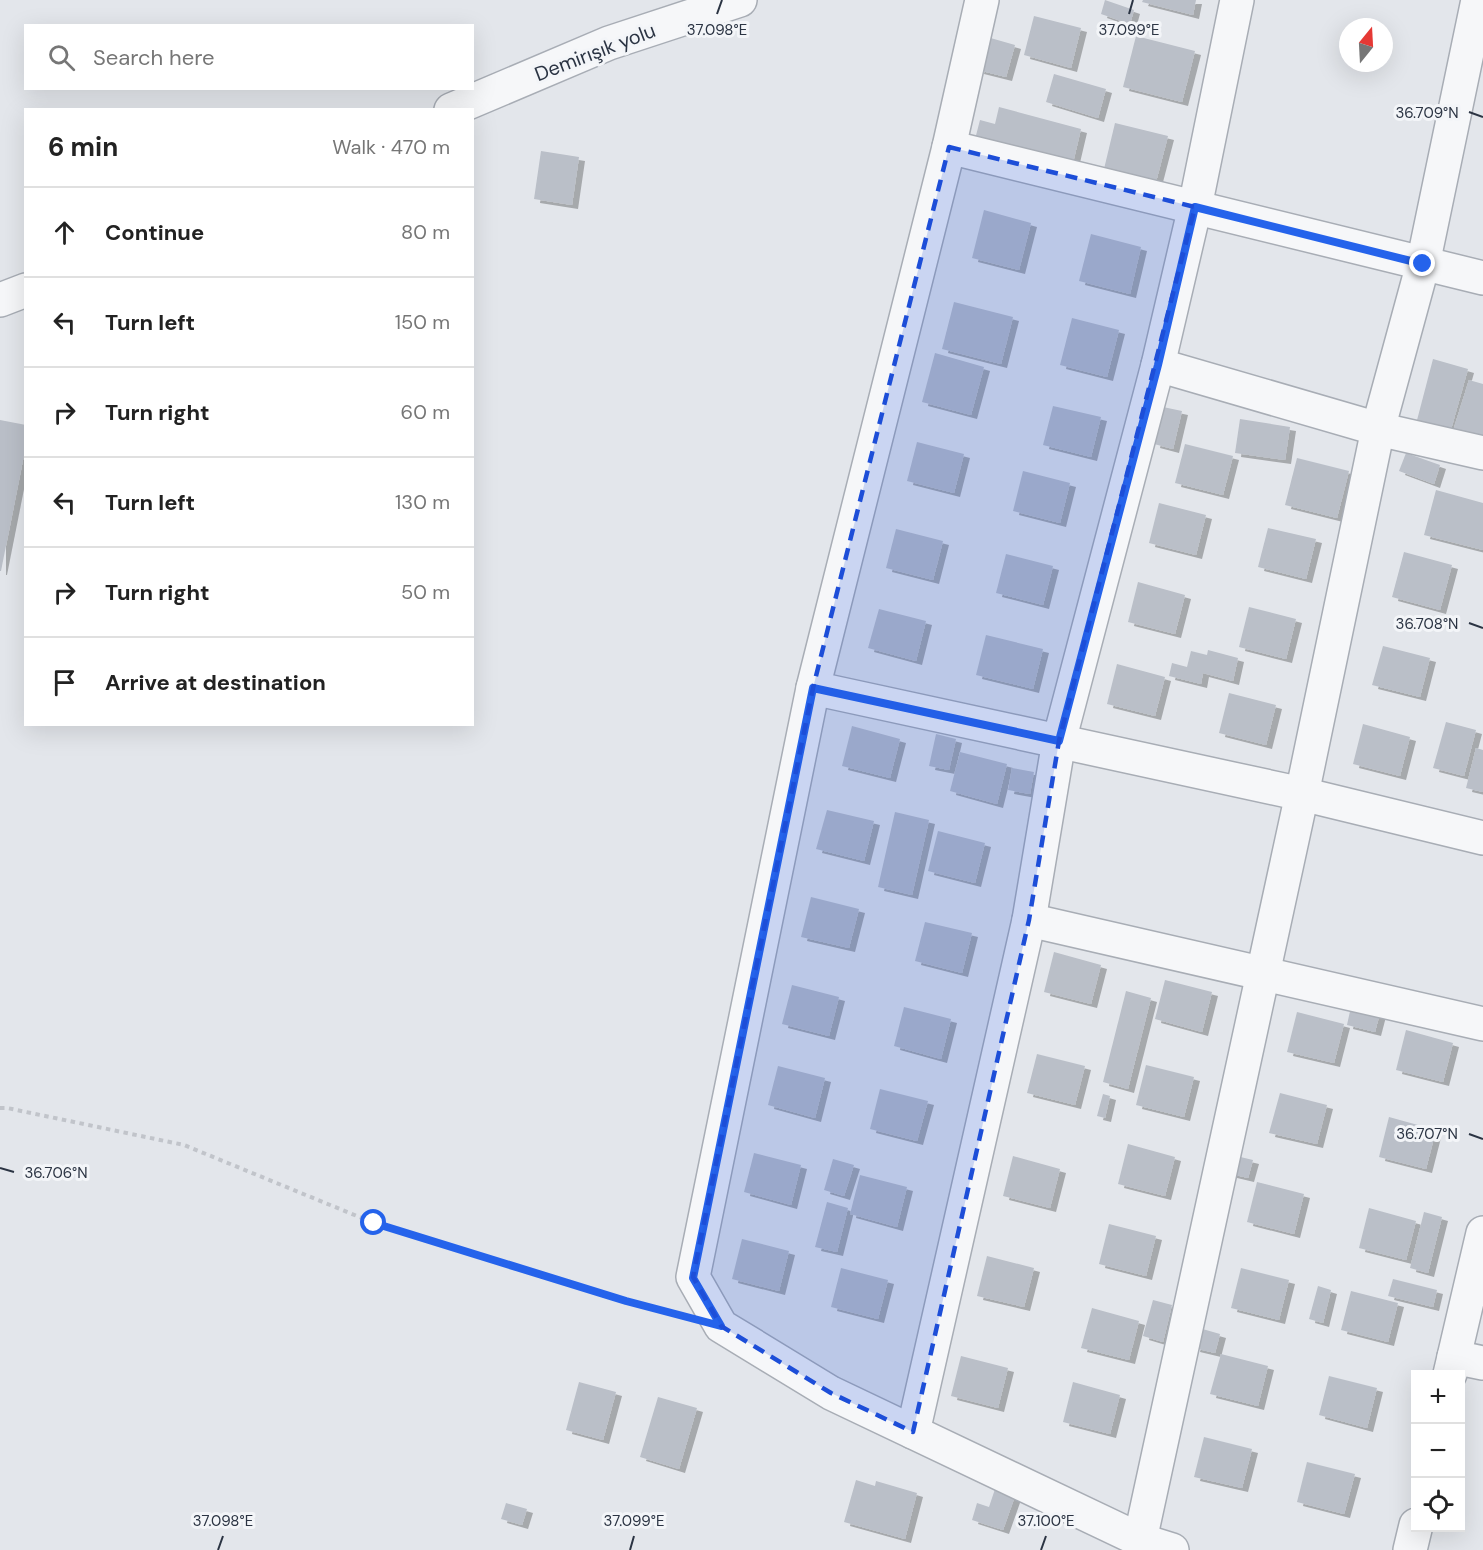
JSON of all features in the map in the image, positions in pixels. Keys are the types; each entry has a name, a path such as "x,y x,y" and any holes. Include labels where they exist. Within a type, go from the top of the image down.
{"street":[{"name":"Demirışık yolu","path":"457,108 609,43 740,0"},
{"path":"982,0 949,147 813,688 693,1278 721,1326 831,1393 1140,1540 1172,1550"},
{"path":"913,1432 1029,920 1059,741 1158,365 1195,207 1237,0"},
{"path":"1140,1540 1302,794 1378,429 1423,264 1478,0"},
{"path":"949,147 1483,279"},
{"path":"0,300 24,291"},
{"path":"1158,365 1378,429 1483,453"},
{"path":"813,688 1302,794 1483,838"},
{"path":"1029,920 1483,1024"},
{"path":"1462,1365 1483,1233"},
{"path":"1410,1550 1414,1532"}],"path":[{"path":"0,1108 184,1145 374,1223 626,1301 721,1326"}],"highlighted area":[{"path":"949,147 1195,207 1059,741 1029,920 913,1432 831,1393 721,1326 693,1277 813,688"}],"building":[{"path":"1105,0 1134,10 1130,24 1101,14"},
{"path":"1143,0 1196,0 1193,15 1142,2"},
{"path":"1034,16 1081,28 1071,68 1024,55"},
{"path":"1136,36 1195,51 1182,102 1123,87"},
{"path":"987,37 1015,45 1006,77 978,70"},
{"path":"1054,74 1106,89 1098,118 1046,102"},
{"path":"999,107 1081,129 1073,163 973,147 980,120 995,124"},
{"path":"1115,123 1168,136 1156,182 1104,169"},
{"path":"541,151 579,157 572,205 534,199"},
{"path":"984,210 1031,223 1019,270 972,258"},
{"path":"1091,234 1141,247 1130,294 1079,281"},
{"path":"954,302 1013,317 1001,364 942,349"},
{"path":"1072,318 1119,330 1107,377 1060,365"},
{"path":"935,353 984,367 971,415 922,402"},
{"path":"1433,359 1468,369 1450,433 1416,424"},
{"path":"1469,380 1483,384 1483,441 1453,431"},
{"path":"1053,406 1101,417 1091,457 1043,445"},
{"path":"1163,407 1182,411 1173,449 1154,444"},
{"path":"1240,419 1290,427 1285,460 1235,453"},
{"path":"0,420 24,425 24,455 0,571"},
{"path":"917,442 964,454 954,493 907,481"},
{"path":"1185,444 1233,456 1223,495 1175,483"},
{"path":"1406,453 1440,465 1434,484 1399,471"},
{"path":"1297,458 1349,471 1337,518 1285,505"},
{"path":"1023,471 1070,483 1060,523 1013,511"},
{"path":"1436,490 1483,503 1483,550 1424,535"},
{"path":"1159,503 1206,515 1196,555 1149,543"},
{"path":"1268,528 1316,539 1306,579 1258,567"},
{"path":"896,529 943,541 933,580 886,568"},
{"path":"1404,552 1452,565 1440,610 1392,597"},
{"path":"1006,554 1053,566 1043,605 996,593"},
{"path":"1138,582 1185,595 1175,634 1128,622"},
{"path":"1249,607 1296,619 1286,659 1239,647"},
{"path":"879,609 926,621 916,661 868,648"},
{"path":"986,635 1043,649 1033,689 976,675"},
{"path":"1383,646 1430,658 1420,697 1372,685"},
{"path":"1208,650 1238,658 1233,681 1203,673 1201,684 1169,676 1172,663 1187,667 1191,651 1207,655"},
{"path":"1117,664 1165,677 1155,716 1107,704"},
{"path":"1229,693 1276,705 1266,745 1219,733"},
{"path":"1446,722 1476,730 1464,776 1433,768"},
{"path":"1363,724 1410,737 1400,776 1353,764"},
{"path":"852,726 900,739 890,778 842,766"},
{"path":"936,734 956,739 949,770 929,766"},
{"path":"1476,748 1483,750 1483,792 1466,788"},
{"path":"960,752 1007,764 997,804 950,791"},
{"path":"1012,768 1034,772 1030,794 1008,790"},
{"path":"827,810 874,821 864,861 816,849"},
{"path":"895,812 929,820 912,895 878,887"},
{"path":"938,831 985,843 975,883 928,871"},
{"path":"811,897 859,909 849,948 801,937"},
{"path":"925,922 972,933 962,973 915,961"},
{"path":"1054,952 1101,965 1091,1004 1044,992"},
{"path":"1165,980 1212,992 1202,1032 1155,1019"},
{"path":"792,985 839,997 829,1036 782,1024"},
{"path":"1126,991 1151,998 1128,1089 1103,1082"},
{"path":"1352,1002 1381,1009 1375,1032 1347,1025"},
{"path":"904,1007 951,1019 941,1059 894,1046"},
{"path":"1297,1012 1344,1024 1334,1063 1287,1052"},
{"path":"1406,1030 1453,1043 1443,1082 1396,1070"},
{"path":"1037,1054 1085,1066 1075,1105 1027,1093"},
{"path":"1146,1065 1194,1077 1184,1117 1136,1105"},
{"path":"778,1066 825,1078 815,1118 768,1105"},
{"path":"880,1089 928,1101 917,1141 870,1129"},
{"path":"1280,1093 1327,1105 1317,1144 1269,1133"},
{"path":"1103,1094 1110,1096 1105,1118 1097,1116"},
{"path":"1389,1117 1436,1130 1426,1169 1379,1157"},
{"path":"1128,1144 1175,1157 1165,1196 1118,1184"},
{"path":"754,1153 801,1165 791,1205 744,1192"},
{"path":"1232,1155 1253,1160 1248,1178 1227,1173"},
{"path":"1013,1156 1060,1169 1050,1208 1003,1196"},
{"path":"833,1159 854,1165 844,1196 824,1190"},
{"path":"860,1175 907,1187 897,1227 850,1214"},
{"path":"1257,1182 1304,1194 1294,1234 1247,1222"},
{"path":"827,1202 848,1208 837,1252 815,1247"},
{"path":"1369,1208 1416,1221 1406,1260 1359,1248"},
{"path":"1424,1212 1442,1217 1428,1273 1410,1268"},
{"path":"1109,1224 1156,1236 1146,1276 1099,1264"},
{"path":"742,1239 789,1251 779,1291 732,1279"},
{"path":"987,1256 1034,1268 1024,1307 977,1296"},
{"path":"841,1268 888,1280 878,1319 831,1307"},
{"path":"1241,1268 1289,1280 1279,1320 1231,1308"},
{"path":"1393,1279 1437,1290 1433,1307 1388,1296"},
{"path":"1318,1286 1331,1290 1323,1323 1309,1319"},
{"path":"1351,1291 1398,1303 1388,1342 1341,1330"},
{"path":"1153,1300 1172,1305 1163,1342 1143,1336"},
{"path":"1092,1308 1139,1321 1129,1360 1081,1348"},
{"path":"1199,1328 1220,1334 1215,1353 1194,1348"},
{"path":"1221,1354 1268,1366 1258,1406 1210,1394"},
{"path":"961,1356 1008,1368 998,1408 951,1396"},
{"path":"1329,1376 1377,1388 1367,1428 1319,1415"},
{"path":"579,1382 616,1392 603,1440 566,1430"},
{"path":"1073,1382 1120,1395 1110,1434 1063,1422"},
{"path":"658,1397 697,1408 679,1469 640,1457"},
{"path":"1204,1437 1252,1449 1242,1488 1194,1477"},
{"path":"1307,1462 1355,1474 1344,1514 1297,1502"},
{"path":"856,1480 875,1486 876,1481 917,1493 905,1539 844,1522"},
{"path":"995,1489 1015,1496 1003,1530 972,1520 977,1503 989,1507"},
{"path":"506,1503 527,1509 522,1525 501,1519"}],"route":[{"path":"374,1223 626,1301 721,1326 693,1278 813,688 1059,741 1158,365 1195,207 1423,264"}]}
